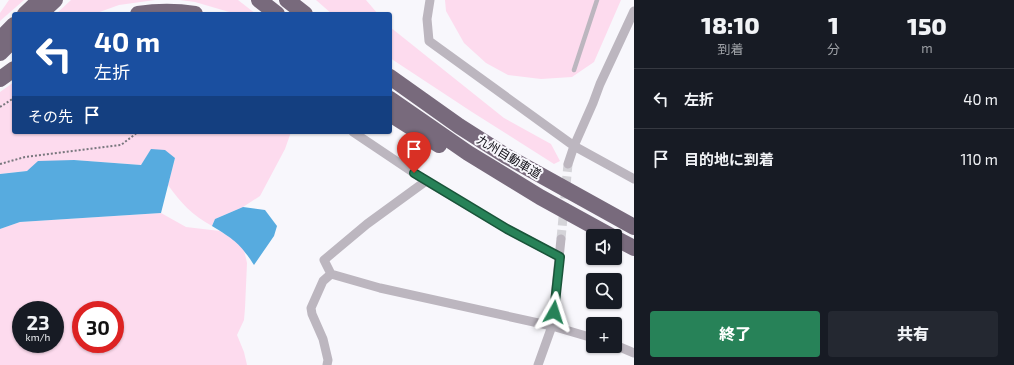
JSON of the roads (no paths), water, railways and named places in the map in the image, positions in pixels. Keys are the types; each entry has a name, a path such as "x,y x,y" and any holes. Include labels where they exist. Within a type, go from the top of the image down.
{"highway":[{"path":"27,12 40,0"},
{"path":"42,12 56,0"},
{"path":"259,0 274,12"},
{"path":"287,0 302,12"},
{"path":"153,12 166,12"},
{"path":"0,38 12,27"},
{"path":"0,53 12,41"},
{"path":"0,79 12,70"},
{"name":"九州自動車道","path":"392,78 459,126 506,156 634,228"},
{"name":"九州自動車道","path":"392,100 468,153 540,197 598,229"},
{"path":"392,115 438,144 540,197"},
{"path":"622,242 634,248"}],"street":[{"path":"430,0 427,19 429,41 574,146 634,179"},
{"path":"568,164 600,84 634,11"},
{"path":"356,134 426,181 507,229 560,257"},
{"path":"426,181 367,224 324,260 331,274 380,288 552,326 586,336"},
{"path":"538,365 552,326 561,239"},
{"path":"327,365 328,360 323,339 312,314 311,308 324,281 331,274"},
{"path":"622,347 634,353"}],"lane":[{"path":"574,70 597,0"}],"water":[{"path":"151,149 165,150 175,158 161,213 20,222 0,229 0,174 27,171 38,161 74,160 141,165"},
{"path":"243,207 265,210 277,226 274,236 254,265 236,242 212,226 215,219"}],"tunnel":[{"path":"561,239 568,164"}]}
